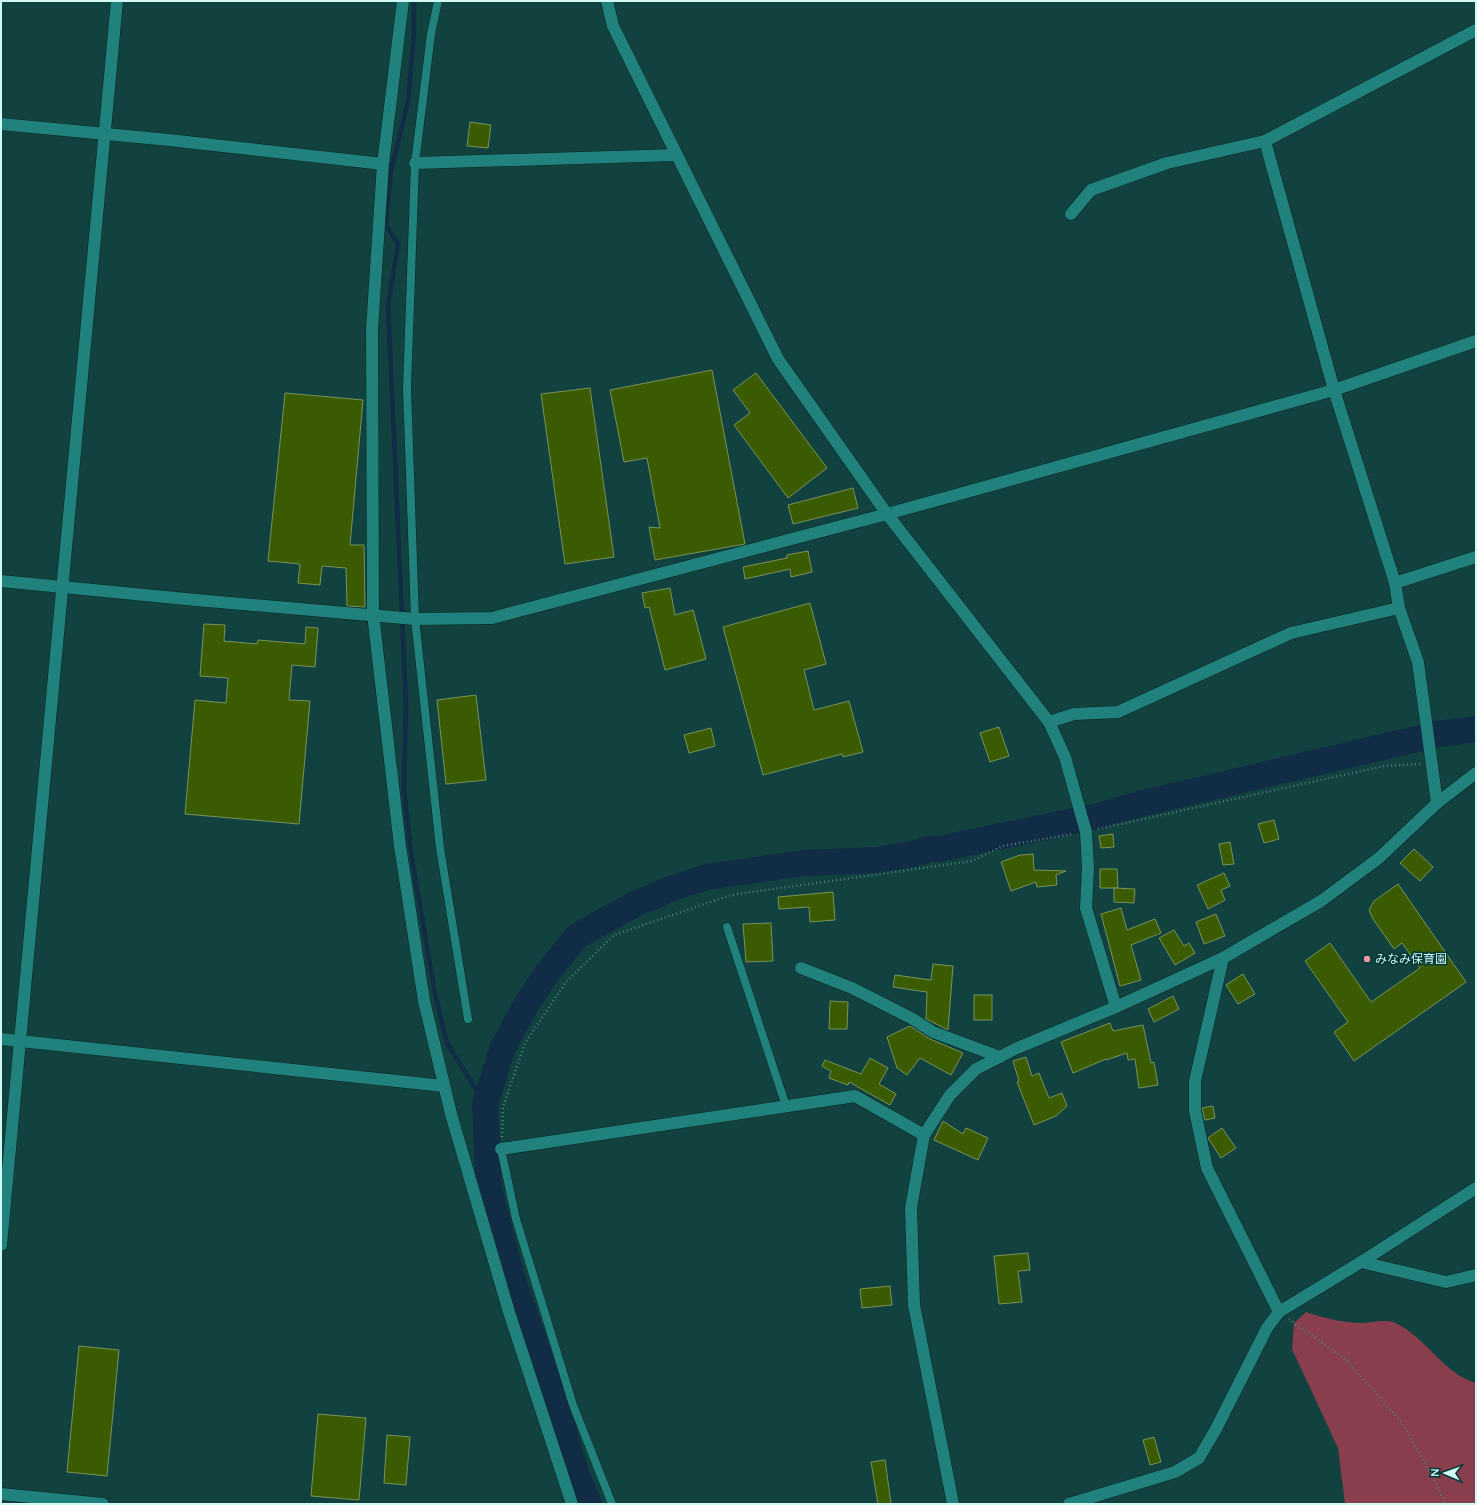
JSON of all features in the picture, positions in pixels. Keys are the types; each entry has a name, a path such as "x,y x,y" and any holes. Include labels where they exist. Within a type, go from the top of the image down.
{"street":[{"path":"1,1245 106,134 117,1"},
{"path":"403,1 383,164 372,329 376,614 400,846 424,1001 444,1086 509,1312 572,1504"},
{"path":"607,1 613,26 675,155 778,359 887,514 1049,722 1065,757 1086,832 1088,867 1086,908 1116,1007"},
{"path":"1071,214 1091,190 1167,163 1265,141 1476,30"},
{"path":"1,124 383,164"},
{"path":"1265,141 1334,390 1395,583 1399,608 1418,662 1437,803"},
{"path":"415,163 675,155"},
{"path":"1,581 196,600 376,614 415,619 492,618 887,514 1334,390 1476,341"},
{"path":"1395,583 1476,557"},
{"path":"1049,722 1074,714 1118,712 1291,633 1399,608"},
{"path":"952,1504 914,1305 912,1208 924,1135 950,1095 976,1069 1015,1049 1116,1007 1223,958 1321,901 1379,858 1437,803 1476,773"},
{"path":"1223,958 1195,1081 1195,1111 1207,1168 1279,1312"},
{"path":"801,968 852,988 911,1018 933,1032 1000,1057"},
{"path":"1,1039 444,1086"},
{"path":"501,1149 855,1096 924,1135"},
{"path":"1069,1504 1175,1472 1200,1458 1267,1328 1279,1312 1361,1262 1476,1188"},
{"path":"1361,1262 1446,1282 1476,1275"},
{"path":"1,1494 103,1504"}],"lane":[{"path":"438,1 431,34 415,163 406,388 415,619 440,848 468,1019"},
{"path":"727,927 786,1106"},
{"path":"501,1149 516,1219 573,1404 612,1504"}],"path":[{"path":"501,1149 503,1107 525,1043 566,982 614,935 731,895 972,860 1003,846 1086,832 1384,766 1432,763"},
{"path":"1279,1312 1346,1360 1402,1423 1435,1481 1445,1504"}],"shaded area":[{"path":"1306,1312 1332,1319 1352,1322 1393,1322 1415,1336 1454,1372 1476,1383 1476,1504 1345,1504 1338,1448 1292,1349 1294,1323"}],"building":[{"path":"470,122 491,125 488,148 467,146"},
{"path":"712,370 745,544 655,560 649,527 660,528 647,458 624,462 610,390"},
{"path":"756,373 827,468 788,498 734,425 750,413 733,390"},
{"path":"590,388 614,557 565,564 541,394"},
{"path":"285,393 363,400 350,545 364,545 365,607 347,606 346,568 322,566 320,585 298,583 300,564 268,561"},
{"path":"853,488 858,508 793,524 788,505"},
{"path":"808,551 812,572 791,577 790,569 745,579 743,567 787,558 787,555"},
{"path":"670,588 675,615 693,610 706,659 665,670 649,607 645,608 642,593"},
{"path":"810,603 826,664 804,670 814,710 849,701 863,752 843,757 842,754 763,775 723,627"},
{"path":"204,624 225,625 224,641 257,644 258,640 305,644 306,627 318,628 315,667 292,665 289,700 310,701 299,824 185,814 195,700 226,703 228,678 200,676"},
{"path":"476,695 486,780 446,784 437,700"},
{"path":"999,727 1009,756 990,762 980,733"},
{"path":"711,728 715,746 689,753 684,735"},
{"path":"1274,820 1279,839 1264,843 1258,824"},
{"path":"1113,834 1114,847 1101,848 1099,836"},
{"path":"1230,842 1234,864 1223,865 1219,844"},
{"path":"1414,849 1433,867 1420,881 1400,863"},
{"path":"1033,854 1034,870 1066,871 1056,875 1057,885 1037,887 1036,882 1011,891 1001,862 1020,855"},
{"path":"1100,869 1117,869 1118,888 1100,888"},
{"path":"1224,873 1230,886 1221,890 1225,900 1208,909 1197,885"},
{"path":"1398,884 1466,982 1354,1061 1334,1032 1348,1022 1305,961 1330,943 1371,1002 1420,968 1402,943 1394,949 1373,919 1369,910 1374,901"},
{"path":"1114,888 1135,889 1134,903 1114,902"},
{"path":"833,892 835,920 810,922 809,907 779,909 778,897"},
{"path":"1121,908 1127,930 1155,919 1161,933 1131,945 1141,980 1120,986 1101,914"},
{"path":"1216,914 1225,936 1204,944 1196,922"},
{"path":"771,923 773,961 746,962 743,924"},
{"path":"1174,930 1184,946 1189,943 1195,953 1175,965 1159,938"},
{"path":"933,964 953,966 948,1030 926,1019 927,992 893,987 895,975 931,980"},
{"path":"1243,974 1255,994 1238,1004 1226,985"},
{"path":"974,995 992,995 992,1020 974,1020"},
{"path":"1173,996 1179,1009 1154,1022 1148,1009"},
{"path":"830,1001 848,1002 847,1029 829,1029"},
{"path":"1110,1023 1113,1031 1143,1025 1151,1063 1154,1062 1158,1085 1139,1088 1135,1059 1128,1060 1127,1053 1106,1059 1073,1073 1061,1042"},
{"path":"910,1026 930,1039 963,1053 951,1075 920,1058 907,1075 897,1068 887,1037"},
{"path":"1026,1057 1032,1076 1039,1073 1049,1098 1062,1093 1067,1106 1056,1116 1034,1125 1017,1082 1019,1081 1013,1061"},
{"path":"870,1058 888,1068 879,1084 896,1094 890,1105 849,1082 848,1085 829,1078 831,1071 822,1066 825,1060 861,1074"},
{"path":"1213,1106 1215,1118 1205,1120 1202,1108"},
{"path":"943,1121 963,1134 966,1128 988,1138 978,1160 934,1140"},
{"path":"1222,1128 1236,1148 1221,1158 1208,1138"},
{"path":"1028,1253 1030,1270 1018,1271 1022,1302 999,1304 994,1256"},
{"path":"890,1286 892,1305 862,1308 860,1289"},
{"path":"79,1346 119,1350 107,1476 67,1472"},
{"path":"318,1414 366,1418 359,1500 311,1496"},
{"path":"387,1435 410,1437 406,1485 384,1483"},
{"path":"1154,1437 1161,1462 1150,1465 1143,1440"},
{"path":"885,1460 891,1504 878,1504 871,1462"}],"waterway":[{"path":"414,1 414,33 408,102 391,171 386,225 398,244 388,305 406,704 404,790 411,852 435,994 447,1043 485,1104"},
{"path":"589,1504 576,1473 558,1410 511,1274 489,1189 485,1104 503,1047 526,1005 545,976 577,936 635,904 673,888 707,877 804,863 878,860 922,852 926,849 939,849 1098,816 1140,804 1438,734 1476,729"}],"place":[{"name":"みなみ保育園","path":"1367,959"}]}
